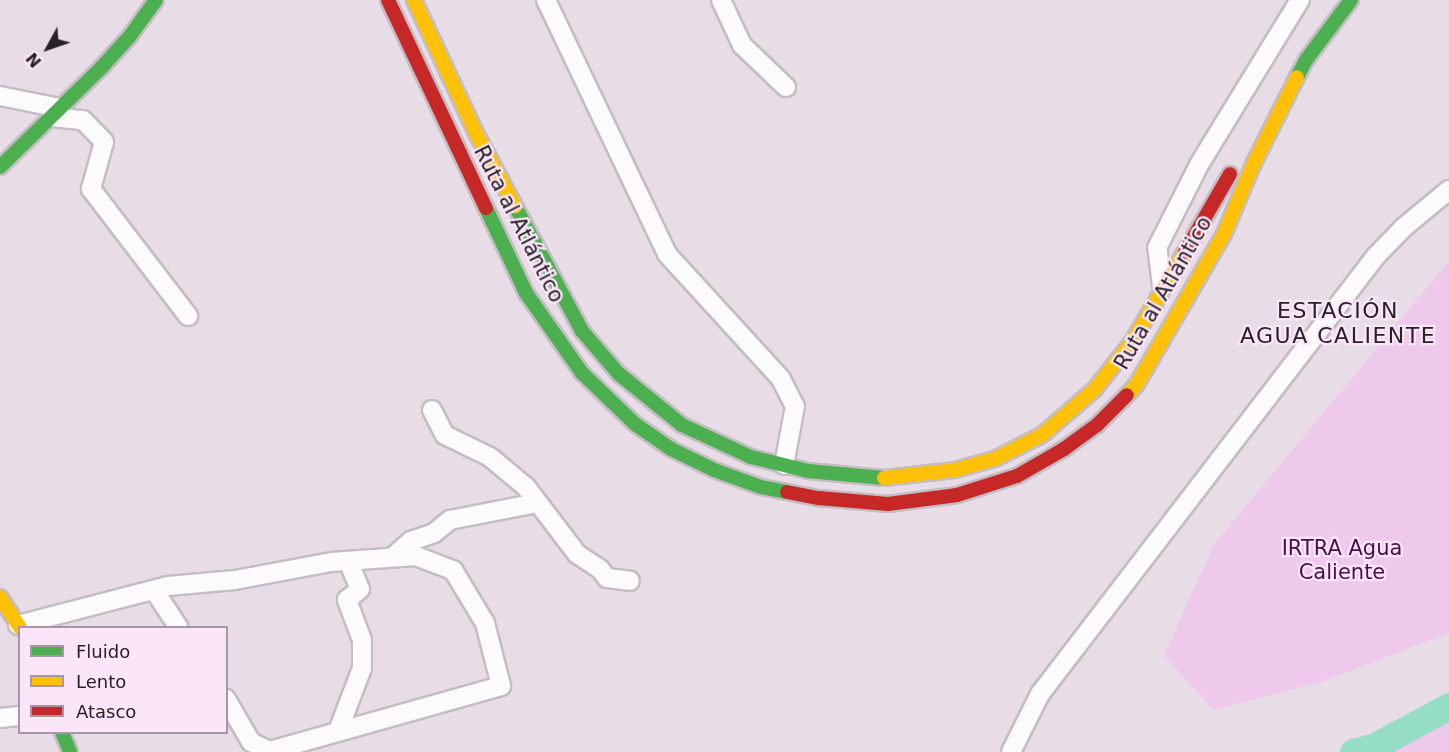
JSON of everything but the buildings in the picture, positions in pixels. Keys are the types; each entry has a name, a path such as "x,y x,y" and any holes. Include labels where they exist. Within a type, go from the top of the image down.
{"main road":[{"path":"0,167 130,36 156,0"},
{"name":"Ruta al Atlántico","path":"388,0 526,293 582,373 635,424 671,449 714,470 761,488 819,498 888,504 957,495 1017,476 1064,449 1097,424 1137,384 1224,234 1253,165 1306,60 1351,0"},
{"name":"Ruta al Atlántico","path":"414,0 476,133 582,331 619,374 682,425 751,457 808,471 884,478 955,470 995,459 1042,435 1094,390 1132,342 1235,165"},
{"path":"1287,65 1298,46"},
{"path":"0,597 19,626"},
{"path":"63,734 70,752"}],"street":[{"path":"546,0 667,254 781,380 795,406 784,465"},
{"path":"721,0 742,45 786,87"},
{"path":"1163,291 1157,248 1200,163 1300,0"},
{"path":"0,96 83,120 104,142 91,189 188,316"},
{"path":"1011,752 1040,694 1376,256 1402,228 1449,190"},
{"path":"432,410 445,435 490,457 526,487 577,554 600,569 607,578 630,581"},
{"path":"393,557 411,541 434,533 450,520 537,503"},
{"path":"19,626 154,590 348,561 416,556 453,570 485,622 501,686 269,751 251,742 228,702"},
{"path":"338,731 362,668 362,640 347,600 360,589 348,561"},
{"path":"154,590 178,626"},
{"path":"0,718 18,717"}],"green space":[{"name":"IRTRA Agua Caliente","path":"1449,261 1449,633 1321,682 1214,710 1164,656 1213,546"},
{"path":"1449,722 1449,752 1366,752"}],"waterway":[{"path":"1353,752 1375,746 1449,706"}],"traffic: fast":[{"path":"0,167 101,68 130,36 156,0"},
{"path":"1297,77 1306,60 1351,0"},
{"path":"515,206 582,331 619,374 682,425 751,457 808,471 884,478"},
{"path":"486,208 526,293 582,373 635,424 671,449 714,470 761,487 787,492"},
{"path":"63,734 70,752"}],"traffic: slow":[{"path":"414,0 476,133 515,206"},
{"path":"1127,395 1137,384 1224,234 1253,165 1297,77"},
{"path":"884,478 955,470 995,459 1042,435 1094,390 1132,342 1185,252"},
{"path":"0,597 19,626"}],"traffic: jam":[{"path":"388,0 486,208"},
{"path":"1185,252 1230,174"},
{"path":"787,492 819,498 888,504 957,495 1017,476 1064,449 1097,425 1127,395"}],"district":[{"name":"ESTACIÓN AGUA CALIENTE","path":"1338,322"}]}
